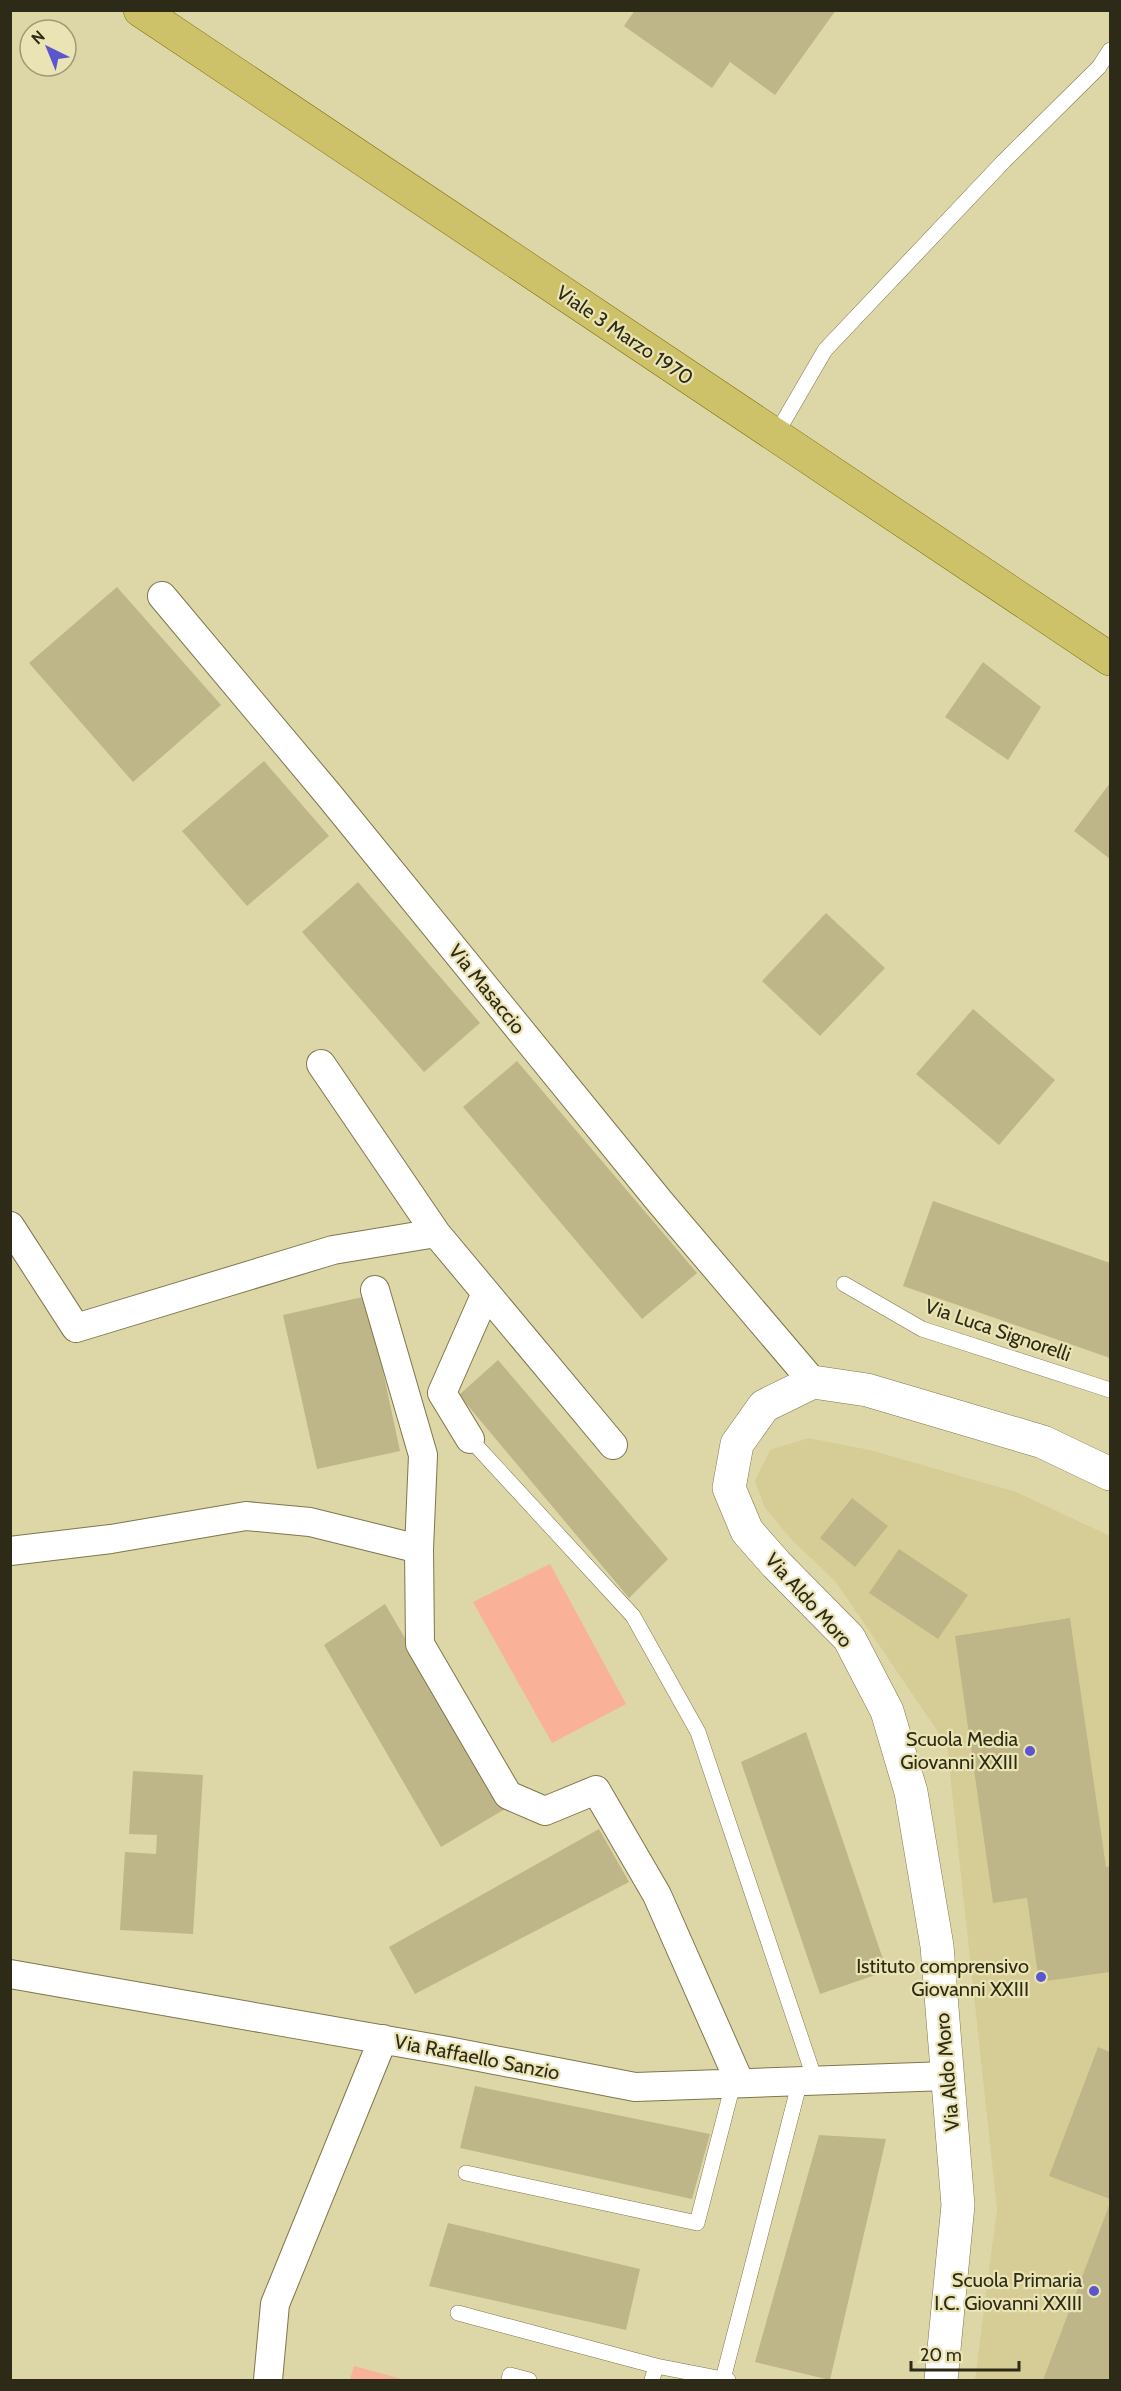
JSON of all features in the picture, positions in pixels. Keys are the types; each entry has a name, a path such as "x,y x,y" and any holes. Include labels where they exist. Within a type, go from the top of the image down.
{"main road":[{"name":"Viale 3 Marzo 1970","path":"140,10 1110,659"}],"street":[{"name":"Via Masaccio","path":"162,596 344,813 660,1202 813,1382"},
{"path":"321,1064 436,1233 613,1445"},
{"path":"10,1226 76,1328 333,1250 436,1233"},
{"path":"375,1290 423,1455 419,1549 420,1644 508,1795 545,1811 596,1790 657,1895 736,2083"},
{"path":"470,1439 442,1393 486,1293"},
{"path":"813,1382 867,1390 1043,1442 1110,1474"},
{"name":"Via Aldo Moro","path":"813,1382 764,1406 736,1444 729,1488 747,1532 849,1638 887,1711 911,1792 935,1935 958,2205 941,2380"},
{"path":"10,1551 111,1539 246,1516 309,1522 419,1549"},
{"name":"Via Raffaello Sanzio","path":"10,1974 383,2039 635,2086 947,2076"},
{"path":"268,2380 275,2304 383,2039"}],"lane":[{"path":"775,436 825,350 1004,161 1099,67 1110,50"},
{"name":"Via Luca Signorelli","path":"844,1284 921,1329 1110,1390"},
{"path":"458,2313 654,2373 725,2380 808,2080 698,1732 633,1616 470,1439"},
{"path":"466,2173 698,2223 736,2083"},
{"path":"508,2380 510,2375 529,2380"}],"shaded area":[{"name":"Istituto comprensivo Giovanni XXIII","path":"808,1438 870,1450 1016,1492 1110,1536 1110,2380 975,2380 997,2209 947,1745 836,1582 792,1540 765,1508 755,1481 770,1450"},
{"path":"550,1564 626,1704 552,1743 473,1602"},
{"path":"354,2366 405,2380 350,2380"}],"building":[{"path":"635,10 836,10 775,95 730,62 712,88 624,26"},
{"path":"117,587 221,705 133,782 29,663"},
{"path":"983,662 1041,707 1008,760 945,717"},
{"path":"264,761 329,836 247,906 182,831"},
{"path":"1110,783 1110,859 1074,831"},
{"path":"358,882 480,1023 424,1072 302,932"},
{"path":"826,913 885,968 820,1036 762,981"},
{"path":"973,1009 1055,1080 999,1145 916,1074"},
{"path":"517,1061 697,1273 642,1319 463,1107"},
{"path":"933,1201 1110,1263 1110,1358 903,1286"},
{"path":"367,1296 400,1451 317,1469 283,1315"},
{"path":"498,1360 668,1559 629,1598 459,1395"},
{"path":"852,1498 888,1526 855,1567 820,1538"},
{"path":"899,1549 968,1595 938,1639 869,1593"},
{"path":"385,1604 505,1809 441,1847 324,1645"},
{"name":"Scuola Media Giovanni XXIII","path":"1070,1618 1106,1867 1110,1866 1110,1972 1039,1982 1027,1898 993,1903 955,1636"},
{"path":"806,1732 887,1971 820,1994 741,1762"},
{"path":"133,1771 203,1775 193,1934 120,1930 125,1852 156,1854 157,1835 129,1834"},
{"path":"599,1829 629,1882 415,1994 389,1947"},
{"path":"1098,2047 1110,2052 1110,2199 1049,2176"},
{"path":"475,2086 710,2134 692,2199 460,2148"},
{"path":"819,2135 886,2139 830,2380 755,2362"},
{"name":"Scuola Primaria I.C. Giovanni XXIII","path":"1110,2203 1110,2380 1043,2380"},
{"path":"448,2223 640,2269 626,2330 429,2286"}],"place":[{"name":"Scuola Media Giovanni XXIII","path":"1030,1751"},
{"name":"Istituto comprensivo Giovanni XXIII","path":"1041,1977"},
{"name":"Scuola Primaria I.C. Giovanni XXIII","path":"1094,2291"}]}
